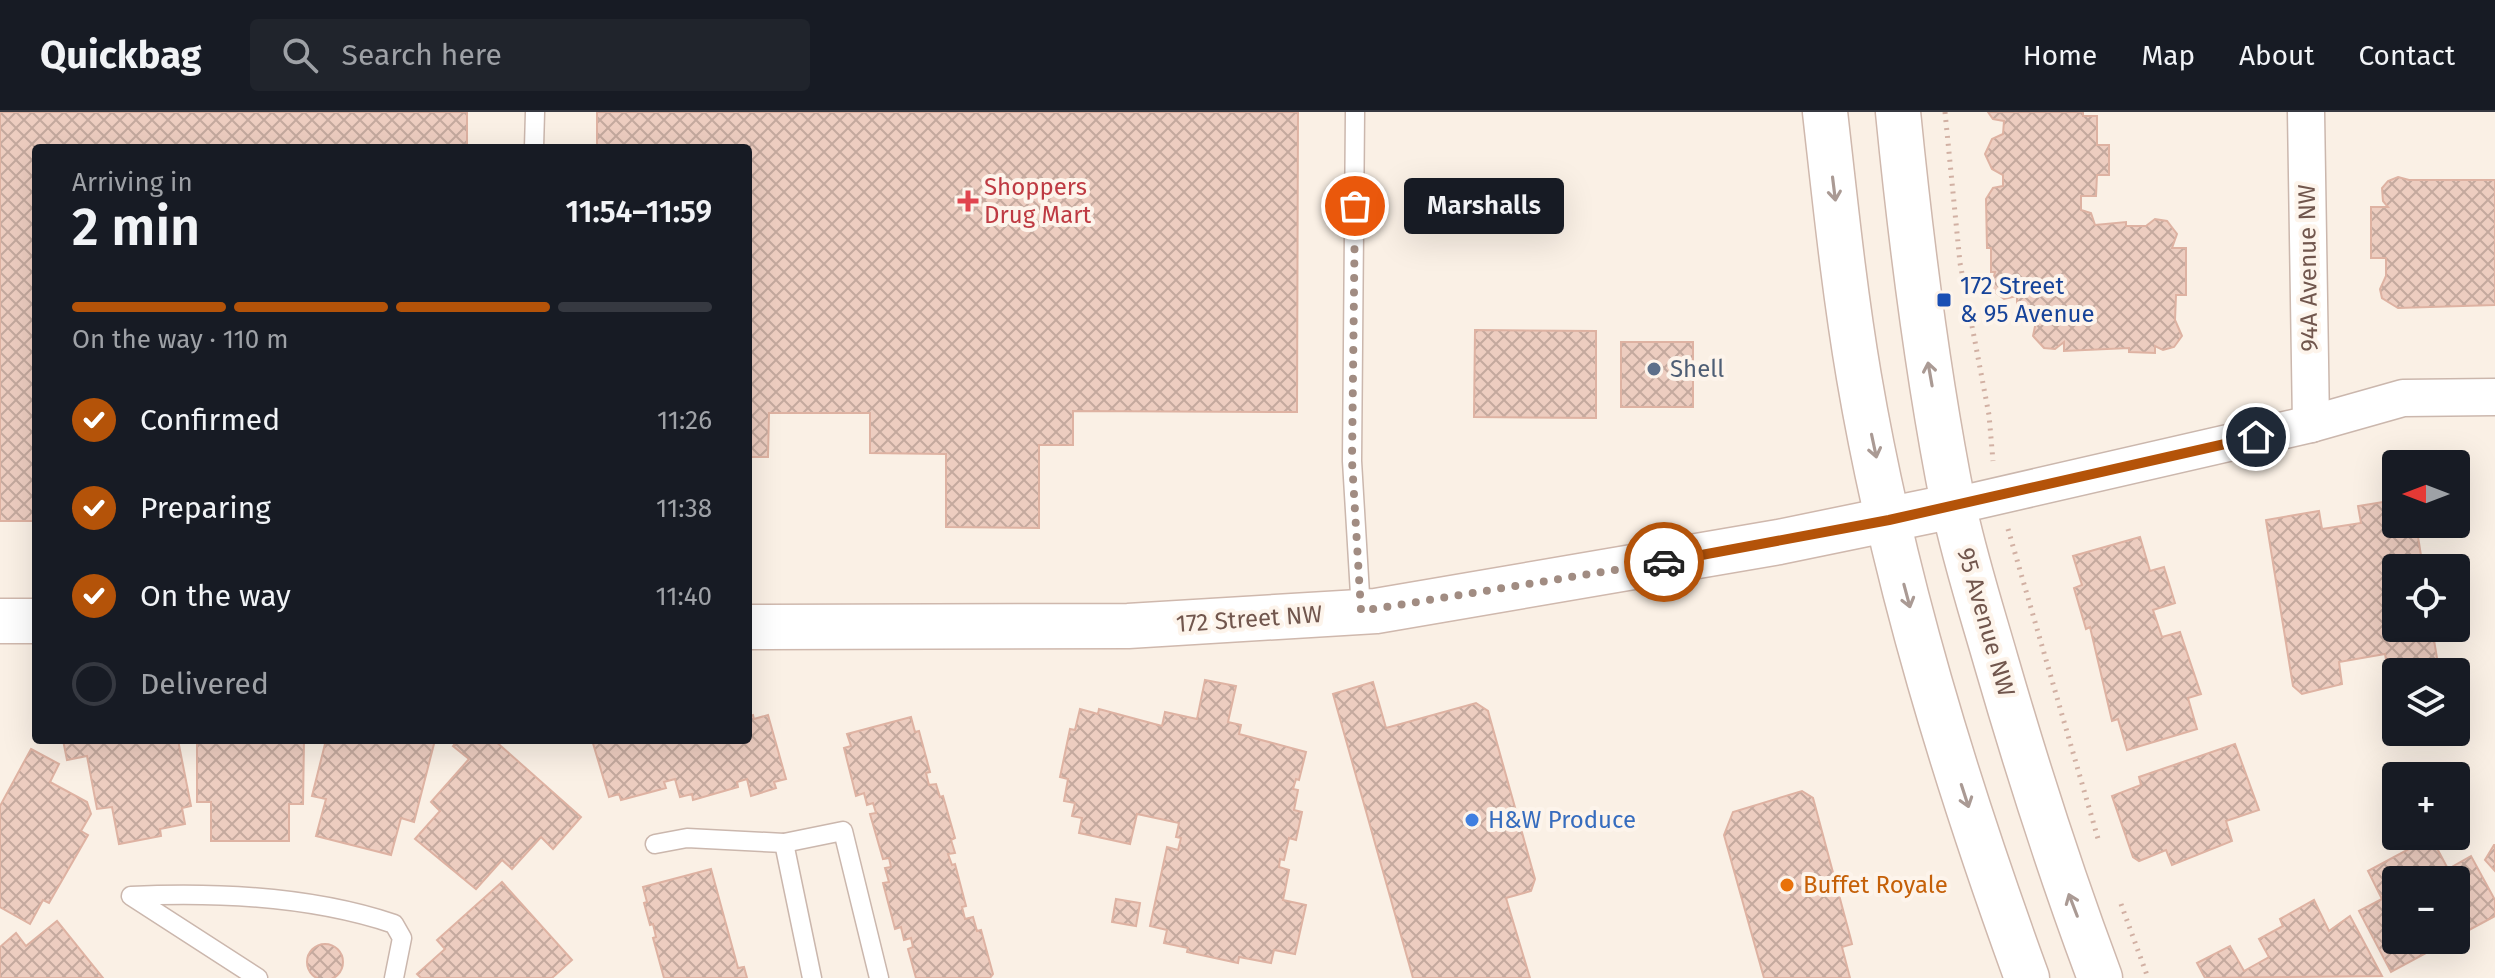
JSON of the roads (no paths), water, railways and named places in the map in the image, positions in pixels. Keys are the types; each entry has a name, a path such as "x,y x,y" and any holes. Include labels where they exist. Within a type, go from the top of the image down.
{"main road":[{"path":"1825,112 1859,377 1889,520 1941,722 2027,978"},
{"name":"95 Avenue NW","path":"1898,112 1910,240 1954,506 2009,708 2064,882 2100,978"},
{"name":"172 Street NW","path":"752,627 1128,626 1361,611 1587,576 1954,506"},
{"path":"0,621 32,621"}],"street":[{"name":"94A Avenue NW","path":"2306,112 2311,424"},
{"name":"172 Street NW","path":"1954,506 2311,424 2403,398 2495,397"}],"lane":[{"path":"534,144 535,112"},
{"path":"1355,112 1352,461 1361,611"},
{"path":"655,844 687,838 784,843 843,831 879,978"},
{"path":"784,843 812,978"},
{"path":"258,978 131,896 187,893 349,909 394,924 402,938 394,978"}],"place":[{"name":"Shoppers Drug Mart","path":"968,201"},
{"name":"Marshalls","path":"1355,206"},
{"name":"172 Street & 95 Avenue","path":"1944,300"},
{"name":"Shell","path":"1654,369"},
{"name":"H&W Produce","path":"1472,820"},
{"name":"Buffet Royale","path":"1787,885"}]}
